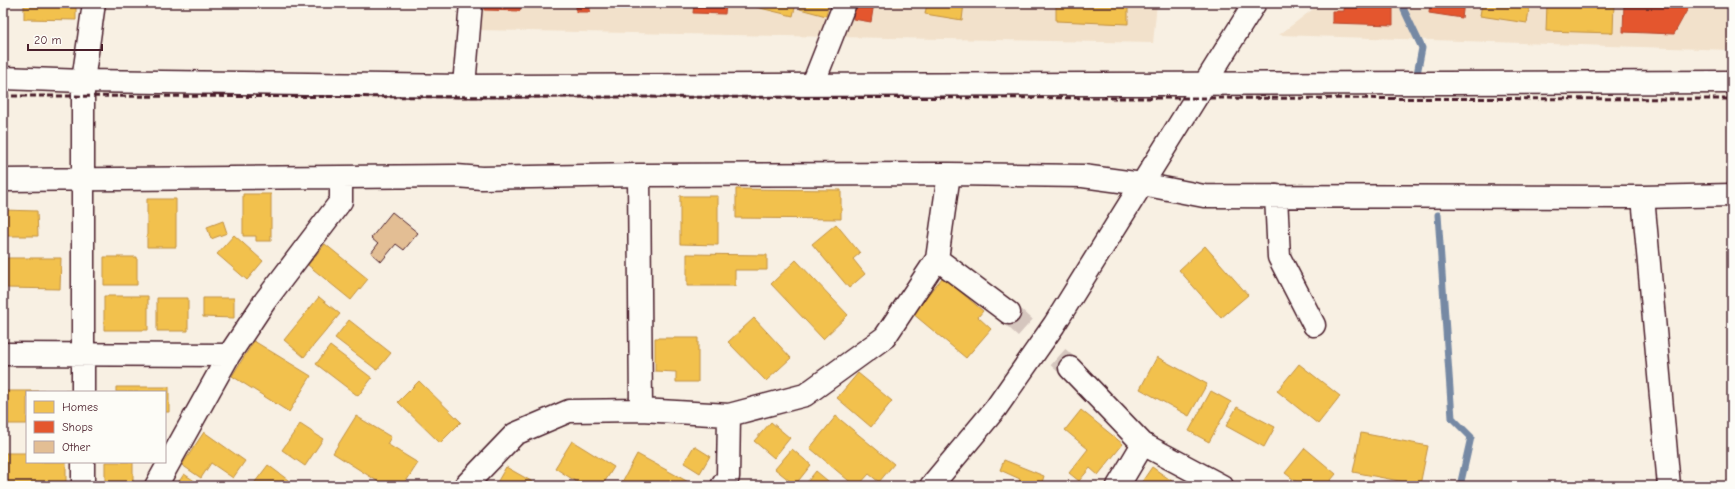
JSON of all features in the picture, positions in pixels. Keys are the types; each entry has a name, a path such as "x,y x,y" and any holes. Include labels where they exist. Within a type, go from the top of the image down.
{"street":[{"path":"83,391 83,81 94,3"},
{"path":"464,86 471,3"},
{"path":"813,84 844,3"},
{"path":"931,486 996,408 1054,325 1255,3"},
{"path":"3,78 83,81 464,86 1732,82"},
{"path":"3,180 949,174 1083,176 1142,184 1204,196 1643,197 1732,195"},
{"path":"465,486 515,434 569,411 641,410 729,415 805,395 885,337 937,259 949,174"},
{"path":"639,175 641,410"},
{"path":"156,486 230,355 265,301 341,201 341,177"},
{"path":"1276,196 1279,257 1314,325"},
{"path":"1643,197 1669,486"},
{"path":"937,259 1009,313"},
{"path":"3,354 230,355"},
{"path":"1070,368 1143,444 1222,486"},
{"path":"722,486 728,477 729,415"},
{"path":"1118,486 1143,444"},
{"path":"83,463 83,486"}],"shaded area":[{"path":"478,3 1157,3 1153,43 475,30"},
{"path":"1321,3 1732,3 1732,50 1279,35"}],"building: Homes":[{"path":"24,3 76,3 76,20 24,19"},
{"path":"757,3 796,3 793,16 756,7"},
{"path":"801,3 829,3 826,16 800,9"},
{"path":"927,3 964,3 962,20 925,14"},
{"path":"1056,3 1128,3 1128,24 1056,21"},
{"path":"1482,3 1530,3 1527,23 1480,16"},
{"path":"1547,3 1614,3 1613,33 1546,31"},
{"path":"736,189 841,190 841,219 736,218"},
{"path":"243,194 271,194 271,241 256,241 256,236 243,236"},
{"path":"680,196 718,196 718,245 680,244"},
{"path":"147,199 176,199 176,247 147,247"},
{"path":"3,210 37,211 38,236 3,236"},
{"path":"223,221 227,233 211,239 207,227"},
{"path":"836,224 860,253 853,259 865,274 849,288 812,244"},
{"path":"234,235 263,261 247,280 217,254"},
{"path":"325,244 368,279 351,300 308,265"},
{"path":"1205,246 1248,295 1221,318 1179,270"},
{"path":"687,254 767,255 767,270 735,270 735,286 687,286"},
{"path":"104,257 137,257 137,285 104,285"},
{"path":"7,258 61,258 60,289 7,288"},
{"path":"796,260 848,315 823,339 771,284"},
{"path":"943,277 983,311 978,317 991,329 966,358 912,313"},
{"path":"104,296 148,296 148,330 104,330"},
{"path":"319,297 340,314 304,357 284,340"},
{"path":"157,298 188,298 188,331 157,331"},
{"path":"203,298 234,298 234,318 203,317"},
{"path":"754,318 791,358 766,381 728,342"},
{"path":"349,320 391,353 377,370 335,338"},
{"path":"655,338 698,338 698,382 676,382 676,372 655,371"},
{"path":"254,341 311,376 289,412 232,376"},
{"path":"330,346 372,378 358,396 316,364"},
{"path":"1157,357 1207,384 1189,416 1140,389"},
{"path":"1299,364 1340,396 1318,424 1277,391"},
{"path":"858,373 892,401 871,427 837,398"},
{"path":"419,381 461,422 440,443 398,402"},
{"path":"116,387 169,387 169,412 166,412 166,391 116,391"},
{"path":"3,391 26,391 26,424 3,424"},
{"path":"1211,391 1231,402 1209,442 1189,431"},
{"path":"1237,407 1275,427 1264,447 1226,426"},
{"path":"1081,410 1123,444 1098,475 1090,468 1079,481 1069,473 1088,449 1065,430"},
{"path":"356,416 391,437 387,444 418,463 403,486 385,486 333,453"},
{"path":"836,416 894,464 879,482 869,474 858,486 855,486 810,448"},
{"path":"771,422 790,438 774,458 754,441"},
{"path":"300,424 323,439 305,466 282,450"},
{"path":"204,432 245,461 233,478 211,463 201,478 182,465"},
{"path":"1361,433 1428,446 1420,485 1353,472"},
{"path":"572,441 614,467 602,486 583,486 555,468"},
{"path":"694,446 710,456 700,473 684,463"},
{"path":"1305,448 1336,474 1326,486 1302,486 1285,473"},
{"path":"792,449 811,465 795,485 775,469"},
{"path":"3,453 26,453 26,463 66,463 66,486 3,486"},
{"path":"637,454 694,485 694,486 620,486"},
{"path":"1004,460 1044,476 1041,486 1017,486 1020,479 1000,470"},
{"path":"105,463 133,463 133,486 105,486"},
{"path":"268,465 296,486 252,486"},
{"path":"506,467 540,486 495,486"},
{"path":"1152,467 1179,486 1139,486"},
{"path":"816,471 834,486 804,486"},
{"path":"184,474 202,486 176,486"}],"building: Shops":[{"path":"484,3 521,3 520,11 484,10"},
{"path":"576,3 590,3 590,12 576,12"},
{"path":"694,3 726,3 725,14 693,13"},
{"path":"855,3 874,3 871,22 853,19"},
{"path":"1370,3 1393,3 1393,25 1332,23 1332,11 1344,11 1344,6 1370,6"},
{"path":"1430,3 1464,3 1462,18 1429,13"},
{"path":"1624,3 1691,3 1674,34 1623,32"}],"building: Other":[{"path":"392,212 418,233 404,250 396,244 381,262 371,253 378,244 371,238"}],"waterway":[{"path":"1404,3 1404,10 1422,48 1417,74"},
{"path":"1438,215 1452,418 1471,437 1460,486"}],"tunnel":[{"path":"1009,313 1070,368"}],"railway":[{"path":"3,96 1732,99"}]}
